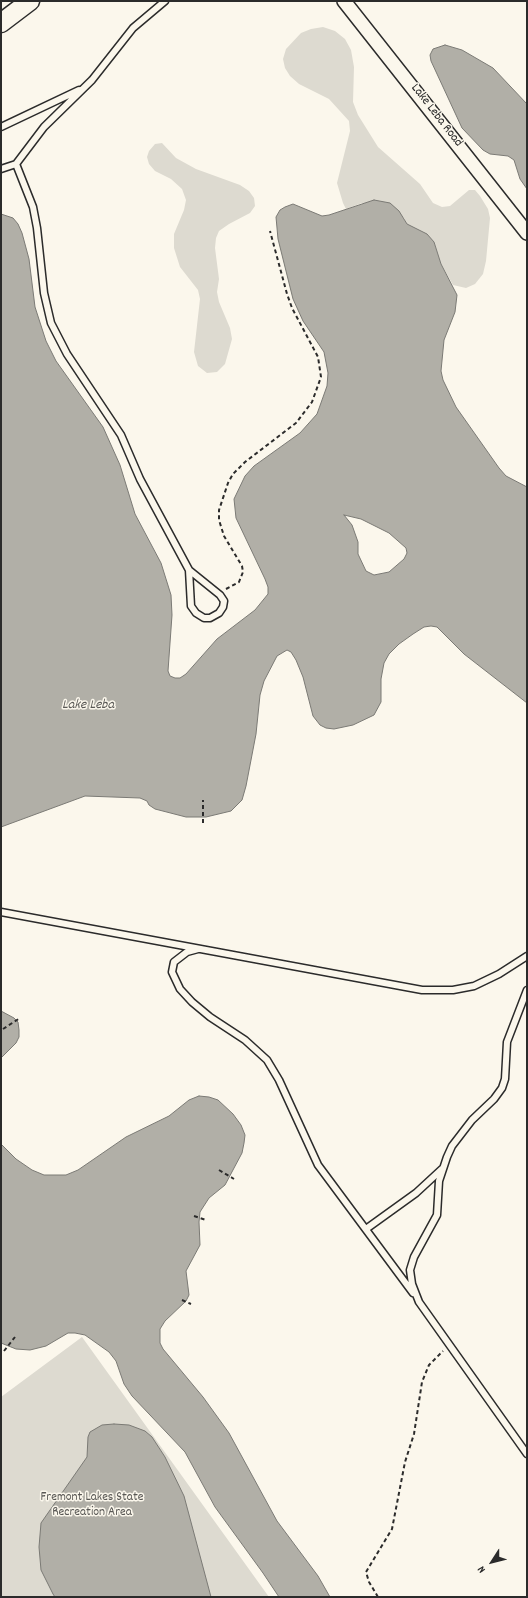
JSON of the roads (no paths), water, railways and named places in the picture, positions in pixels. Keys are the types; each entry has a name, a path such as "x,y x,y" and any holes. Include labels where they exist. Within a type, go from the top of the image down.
{"street":[{"path":"1,23 30,1"},
{"name":"Lake Leba Road","path":"344,1 527,233"}],"lane":[{"path":"1,169 16,164 44,127 84,88 133,28 165,1"},
{"path":"1,127 84,88"},
{"path":"16,164 33,207 37,228 44,293 51,323 67,354 121,435 140,479 189,570 218,592 224,602 219,613 210,618 204,618 196,613 191,606 189,570"},
{"path":"1,912 199,948 396,987 435,991 453,990 474,986 499,974 527,956"},
{"path":"199,948 187,952 174,962 172,972 180,989 192,1002 210,1017 245,1040 267,1060 279,1080 314,1159 419,1302 527,1454"},
{"path":"419,1302 412,1284 410,1270 414,1257 437,1215 442,1170 452,1146 461,1133 502,1088 505,1079 508,1042 527,990"},
{"path":"366,1229 416,1194 442,1170"}],"water":[{"path":"445,45 462,50 493,68 527,104 527,189 520,179 514,160 508,156 490,154 483,150 462,128 431,61 430,55 433,49"},
{"name":"Lake Leba","path":"374,200 390,203 399,211 407,224 427,234 434,242 441,264 457,295 455,312 444,340 441,371 443,380 456,407 499,468 506,476 527,487 527,703 464,654 437,627 431,626 424,627 413,634 399,644 389,654 384,663 381,679 381,702 374,715 353,725 334,729 326,728 320,725 313,716 303,677 296,660 291,652 287,650 277,656 264,681 260,695 256,734 246,786 242,800 231,811 206,817 186,817 155,809 149,805 147,801 140,798 85,796 1,827 1,214 13,218 18,224 22,233 29,259 35,307 46,341 56,361 103,427 120,465 135,514 161,563 171,595 172,615 168,671 170,676 175,678 180,678 186,674 217,639 255,610 268,594 268,587 265,579 236,518 234,499 245,476 254,466 300,433 317,414 327,386 328,373 324,352 303,321 293,299 278,239 276,217 280,210 293,204 322,216","holes":["344,515 361,519 389,533 406,548 407,553 404,559 389,572 374,575 366,571 358,554 358,542 352,525"]},
{"path":"1,1011 18,1022 19,1037 16,1043 1,1058"},
{"path":"199,1096 218,1100 233,1114 241,1125 245,1135 244,1143 242,1153 225,1185 209,1198 200,1212 200,1245 186,1271 189,1295 186,1301 165,1321 160,1329 160,1343 163,1349 203,1397 229,1433 277,1521 318,1576 330,1597 279,1597 215,1507 185,1452 132,1396 124,1384 116,1361 109,1352 85,1335 75,1333 68,1333 46,1346 30,1350 16,1349 1,1343 1,1144 16,1159 32,1170 44,1175 66,1175 78,1170 126,1137 169,1116 189,1100"},
{"path":"102,1425 129,1425 145,1431 152,1437 165,1457 184,1496 211,1597 55,1597 53,1594 41,1570 39,1547 41,1523 87,1457 88,1437 90,1432"}],"park label":[{"name":"Fremont Lakes State Recreation Area","path":"92,1506"}]}
